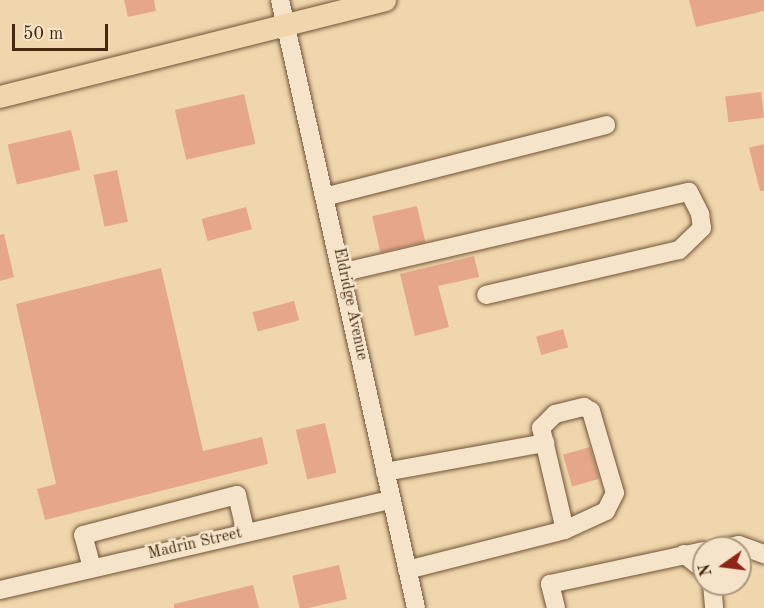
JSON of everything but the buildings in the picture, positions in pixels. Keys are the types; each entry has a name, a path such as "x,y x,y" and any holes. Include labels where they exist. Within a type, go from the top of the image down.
{"main road":[{"path":"0,97 287,27 383,0"}],"street":[{"name":"Eldridge Avenue","path":"280,0 328,196 385,472 416,608"},
{"path":"328,196 606,125"},
{"path":"344,273 689,192 700,214 702,228 679,250 486,295"},
{"path":"408,570 565,530 606,511 615,493 591,411 584,407 543,420 544,443 565,530"},
{"path":"385,472 544,443"},
{"path":"92,568 83,534 237,495 246,533"},
{"name":"Madrin Street","path":"0,590 391,500"},
{"path":"556,608 550,584 692,553"},
{"path":"684,554 692,560"}]}
